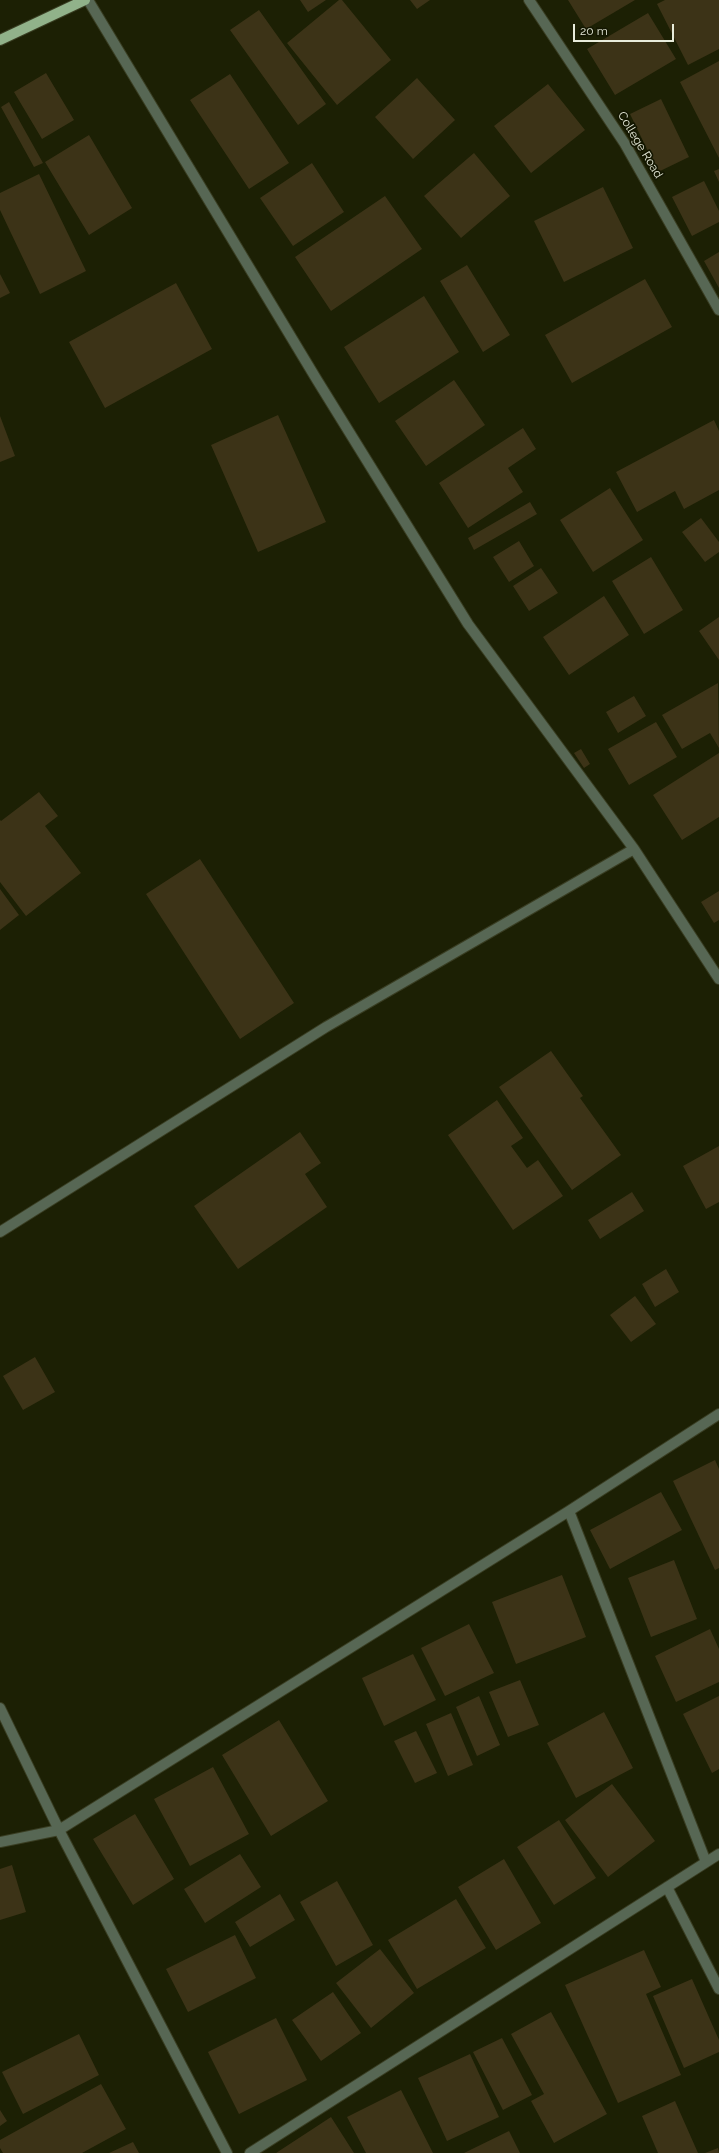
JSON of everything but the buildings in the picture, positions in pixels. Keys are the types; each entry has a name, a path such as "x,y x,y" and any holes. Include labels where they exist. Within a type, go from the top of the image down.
{"main road":[{"path":"0,40 87,0"}],"street":[{"path":"87,0 317,380 468,624 634,848 719,979"},
{"name":"College Road","path":"529,0 625,144 719,310"},
{"path":"0,1232 326,1027 634,848"},
{"path":"0,1842 58,1830 569,1511 719,1414"},
{"path":"569,1511 706,1862"},
{"path":"0,1708 58,1830 227,2153"},
{"path":"250,2153 719,1854"},
{"path":"667,1888 719,1989"}]}
